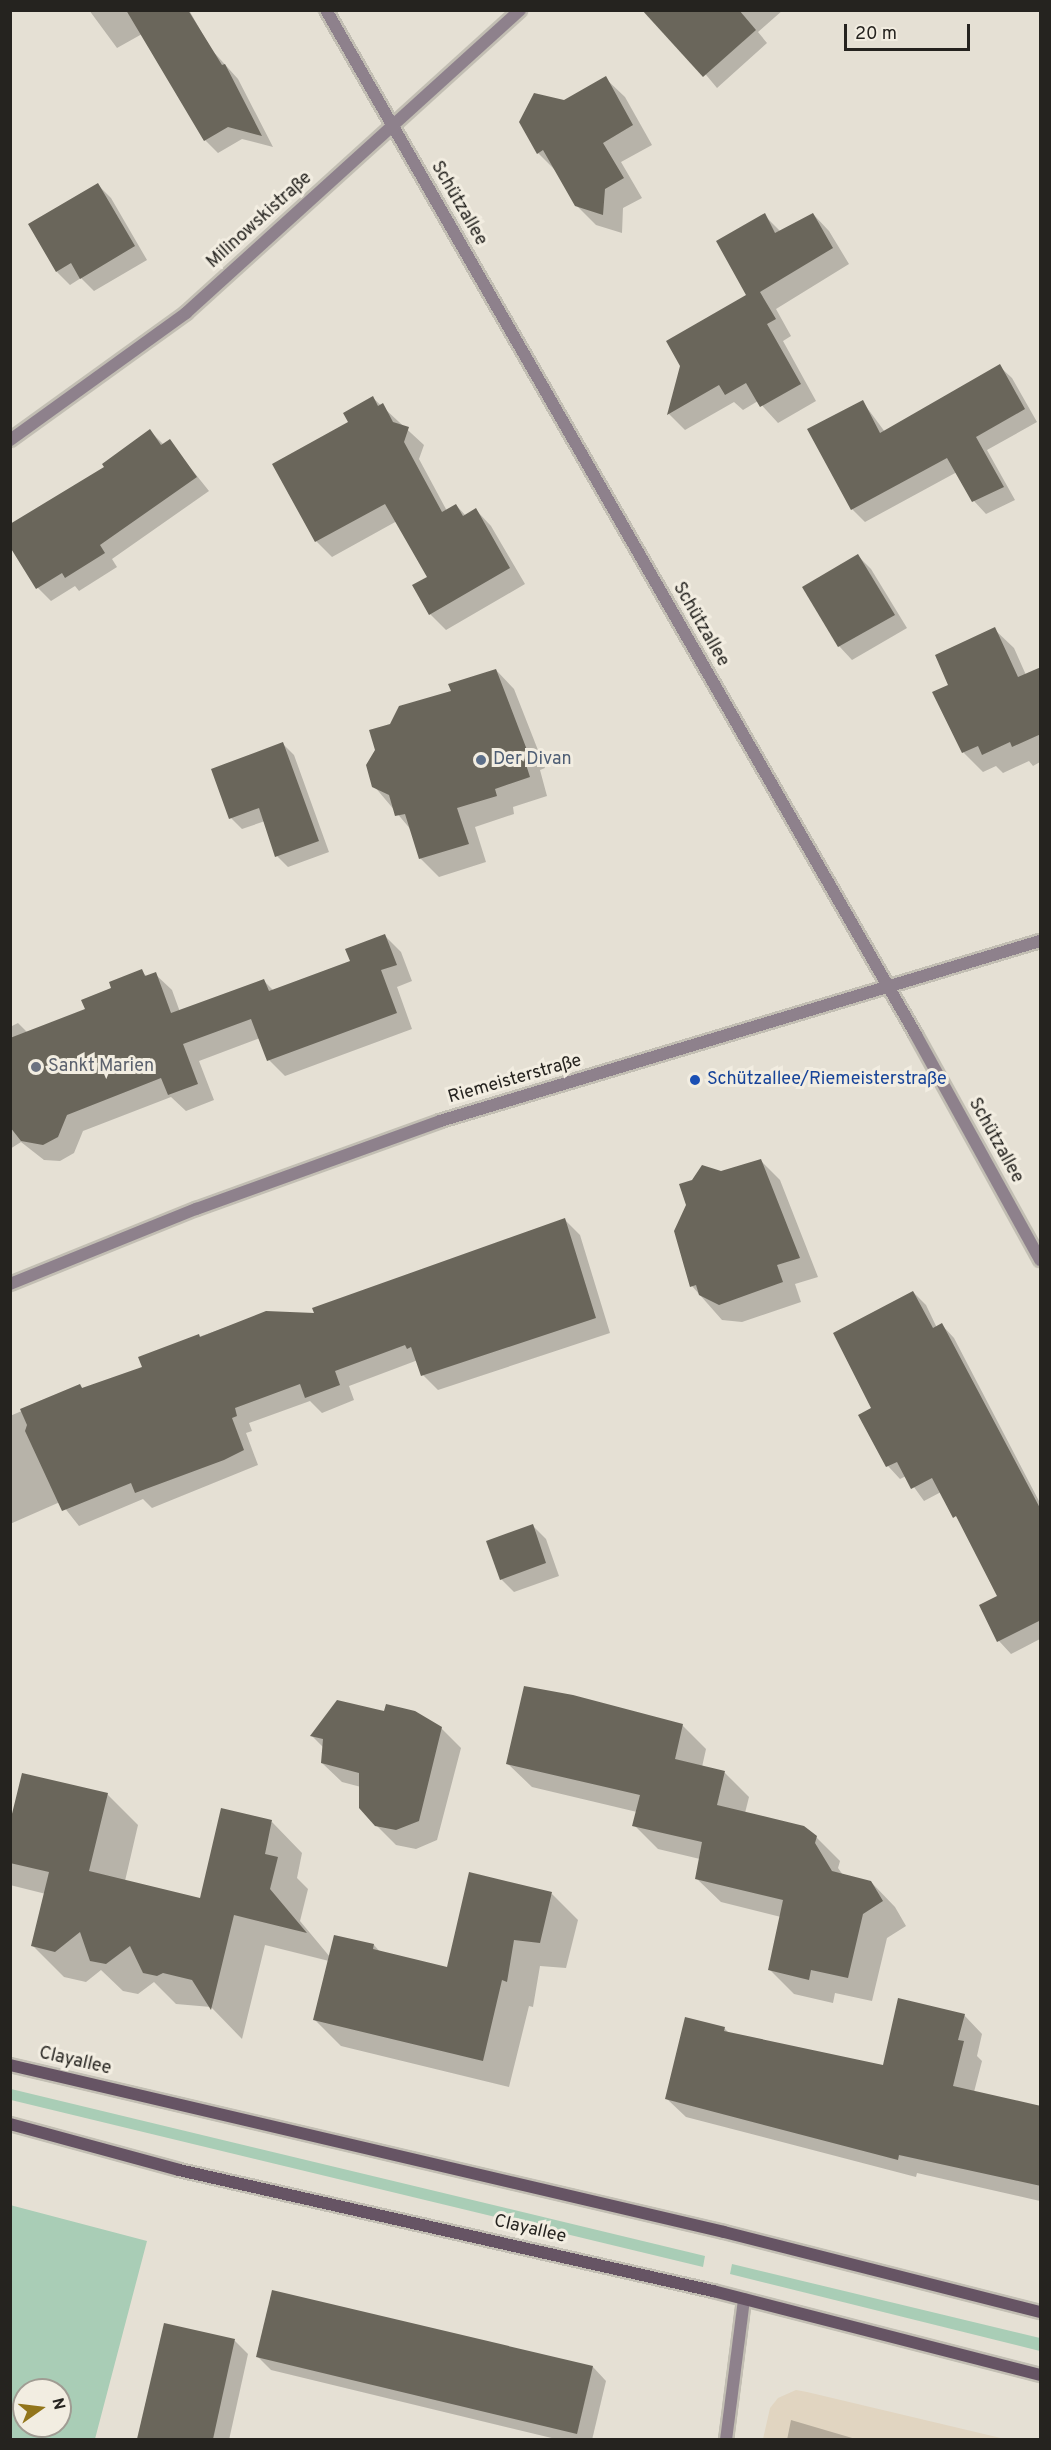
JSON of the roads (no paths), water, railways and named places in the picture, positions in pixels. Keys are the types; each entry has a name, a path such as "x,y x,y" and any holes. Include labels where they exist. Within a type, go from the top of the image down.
{"main road":[{"name":"Clayallee","path":"10,2065 723,2232 1041,2312"},
{"name":"Clayallee","path":"10,2124 179,2170 744,2299 1041,2375"}],"street":[{"name":"Schützallee","path":"326,10 887,987 1041,1260"},
{"name":"Milinowskistraße","path":"10,440 186,313 520,10"},
{"name":"Riemeisterstraße","path":"10,1284 196,1209 440,1121 1041,941"},
{"path":"726,2439 744,2299"}],"place":[{"name":"Der Divan","path":"481,760"},
{"name":"Sankt Marien","path":"36,1067"},
{"name":"Schützallee/Riemeisterstraße","path":"695,1080"}]}
